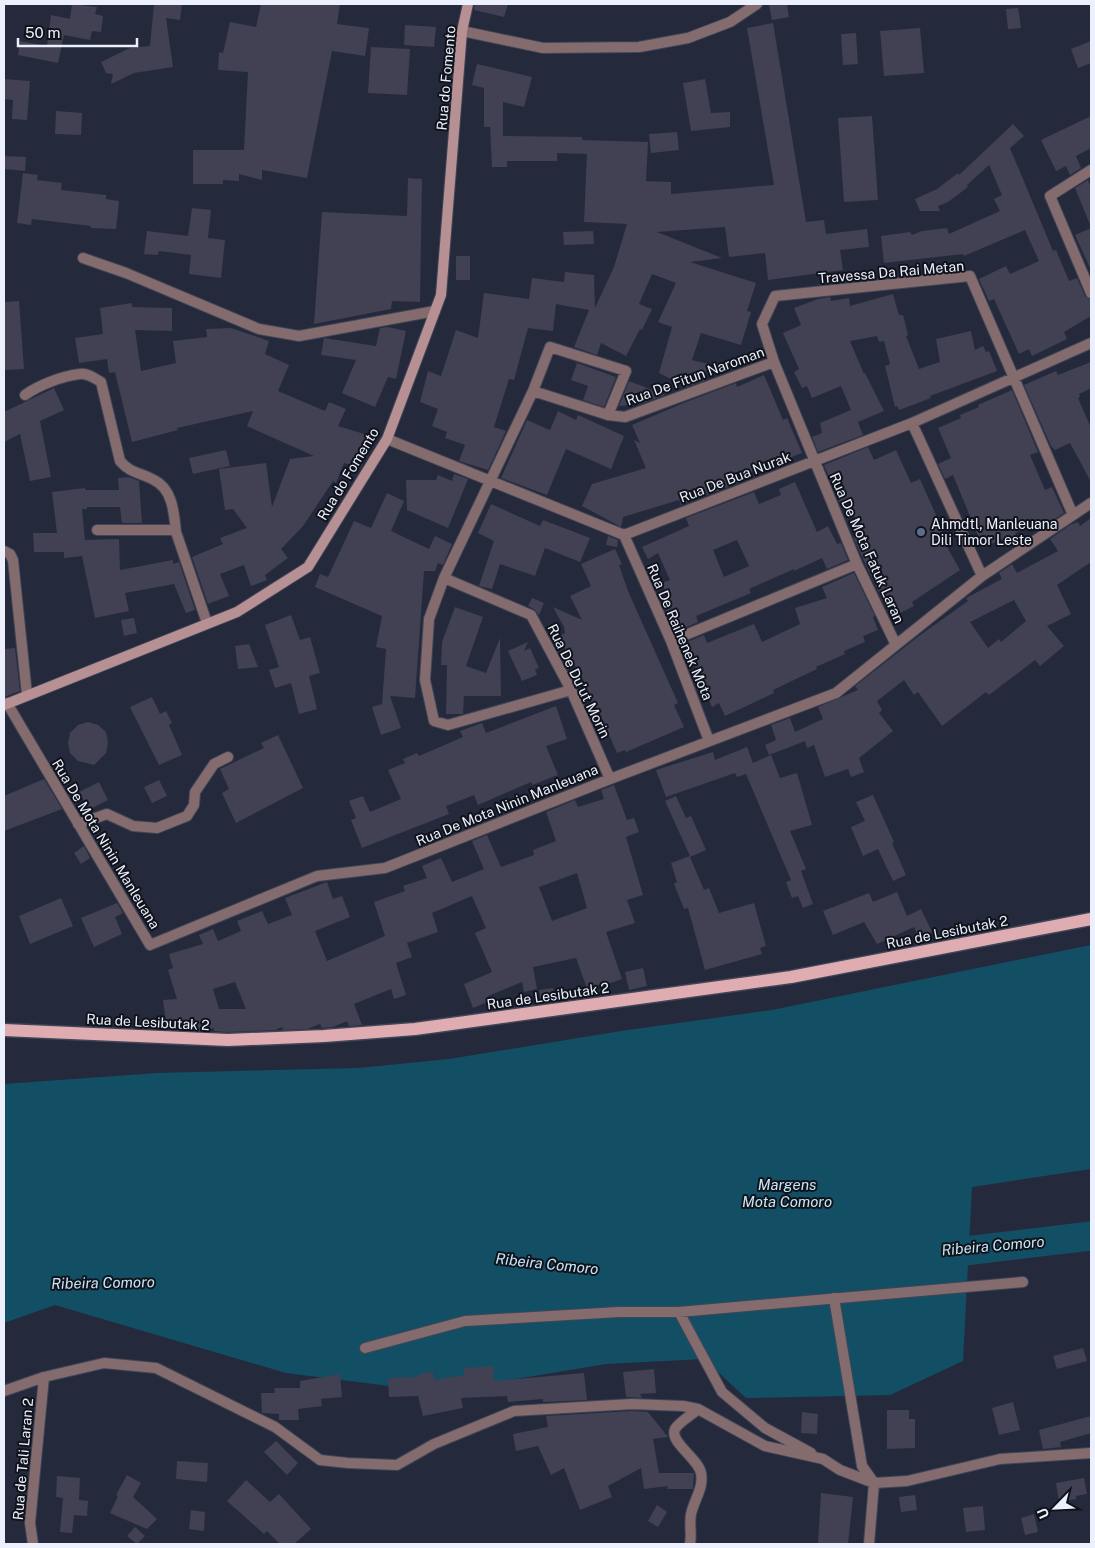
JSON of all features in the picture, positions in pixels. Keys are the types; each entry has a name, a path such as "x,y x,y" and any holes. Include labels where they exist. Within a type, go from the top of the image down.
{"main road":[{"name":"Rua de Lesibutak 2","path":"4,1030 228,1040 324,1036 415,1029 791,977 1091,919"}],"street":[{"name":"Rua do Fomento","path":"6,704 237,612 308,567 387,439 441,295 462,31 468,4"},
{"path":"462,31 543,48 639,47 688,38 730,22 757,4"},
{"path":"1091,170 1050,196 1091,293"},
{"path":"83,258 126,273 259,329 299,336 435,311"},
{"name":"Travessa Da Rai Metan","path":"774,362 762,324 775,296 970,276 1014,378"},
{"name":"Rua De Bua Nurak","path":"624,535 912,423 1091,343"},
{"path":"571,690 448,725 434,721 425,680 429,619 444,578 491,483 533,391 550,347 626,372 608,415"},
{"name":"Rua De Fitun Naroman","path":"533,391 608,415 626,417 774,362 814,461"},
{"path":"24,395 40,386 79,374 90,375 101,382 120,461 128,470 155,480 165,488 174,508 176,532 207,623"},
{"path":"1014,378 1073,515"},
{"path":"912,423 982,576"},
{"path":"387,439 491,483 624,535"},
{"name":"Rua De Mota Fatuk Laran","path":"814,461 857,564 896,645"},
{"name":"Rua De Mota Ninin Manleuana","path":"6,704 150,945 317,876 385,868 610,779 836,693 982,576 1091,502"},
{"path":"97,530 172,530 176,532"},
{"name":"Rua De Raihenek Mota","path":"624,535 671,641 709,741"},
{"path":"4,551 10,554 13,560 27,695"},
{"path":"671,641 857,564"},
{"name":"Rua De Du’ut Morin","path":"444,578 531,616 571,690 610,779"},
{"path":"78,824 106,814 133,826 157,828 187,816 194,805 195,792 214,764 228,757"},
{"path":"365,1348 465,1321 619,1312 679,1312 1023,1282"},
{"path":"834,1298 862,1466 874,1483 870,1544"},
{"path":"679,1312 722,1392 765,1428 840,1470 874,1483 907,1481 1000,1459 1091,1453"},
{"path":"4,1390 44,1377 104,1363 156,1368 275,1427 320,1460 397,1465 434,1444 514,1411 632,1404 683,1406 698,1409 765,1446 823,1460"},
{"name":"Rua de Tali Laran 2","path":"33,1544 30,1523 44,1377"},
{"path":"690,1544 692,1512 701,1486 702,1476 699,1466 676,1442 674,1436 676,1428 698,1409"}],"water":[{"name":"Margens Mota Comoro","path":"1091,945 1091,1169 972,1187 963,1361 890,1395 746,1398 704,1359 606,1364 437,1392 286,1373 55,1305 4,1323 4,1084 157,1073 359,1068 449,1059 621,1031 772,1010"}],"building":[{"path":"72,4 97,7 95,14 103,16 101,32 92,31 90,40 64,35 58,63 18,55 20,41 47,46 51,15 70,19"},
{"path":"154,4 182,4 180,20 166,18 173,67 134,73 111,84 113,74 106,73 101,62 130,48 150,46"},
{"path":"261,4 340,4 337,24 369,28 365,56 332,51 307,178 262,170 262,180 239,174 239,181 223,180 223,184 193,184 193,150 244,150 248,72 218,70 219,52 223,53 230,22 256,27"},
{"path":"475,4 508,4 504,17 474,10"},
{"path":"787,4 789,17 772,20 769,5"},
{"path":"1018,8 1021,28 1008,29 1006,9"},
{"path":"773,23 806,222 824,220 826,234 867,229 869,247 840,250 843,270 768,280 765,253 729,257 725,227 657,232 722,258 690,262 756,283 747,311 751,312 741,345 701,333 692,360 708,364 704,381 687,387 659,373 672,327 658,322 676,283 652,274 639,304 652,309 626,356 601,343 597,355 574,347 589,310 556,304 553,331 528,328 514,380 509,379 494,427 506,431 488,470 459,461 465,445 445,438 447,432 432,426 438,409 420,402 428,371 441,376 456,330 478,338 484,293 529,299 532,278 564,282 565,272 594,275 595,308 614,267 627,224 584,222 587,154 557,153 557,161 507,161 507,167 492,167 490,127 484,127 484,88 472,85 477,64 532,77 524,107 503,102 503,136 582,137 582,140 648,142 646,181 671,182 671,194 774,185 747,28"},
{"path":"405,25 436,27 434,47 404,45"},
{"path":"920,28 924,73 884,76 880,31"},
{"path":"856,33 858,64 843,65 841,34"},
{"path":"1091,41 1091,63 1078,68 1071,49"},
{"path":"371,47 410,49 407,95 368,93"},
{"path":"4,79 30,81 27,120 12,119 13,100 4,99"},
{"path":"705,79 711,113 730,112 730,127 691,131 683,83"},
{"path":"56,111 82,113 81,135 55,134"},
{"path":"872,116 878,200 844,202 838,118"},
{"path":"1091,116 1091,148 1076,156 1081,168 1070,175 1066,166 1056,171 1041,140"},
{"path":"1013,124 1024,136 1010,148 1053,251 1056,250 1069,281 1077,278 1085,296 1091,300 1091,316 1064,332 1067,339 1032,356 1029,349 1019,354 994,299 989,301 979,279 1006,266 1010,274 1039,261 1025,230 964,256 963,254 884,263 881,236 910,232 912,235 922,231 947,228 949,234 1000,211 994,199 1002,195 989,165 967,185 968,187 948,202 938,206 940,211 920,211 915,199 937,189 958,173 959,175"},
{"path":"677,132 679,150 651,153 649,134"},
{"path":"4,156 26,157 25,171 4,169"},
{"path":"23,173 38,175 37,180 62,183 61,190 106,195 106,199 119,201 116,229 91,228 91,226 32,219 31,225 17,223"},
{"path":"408,178 422,179 420,302 392,301 391,309 314,324 322,212 407,216"},
{"path":"1088,180 1091,188 1091,227 1075,188"},
{"path":"192,208 211,210 208,238 225,240 221,278 189,274 191,255 159,251 158,255 144,254 147,231 188,236"},
{"path":"1091,228 1091,270 1075,235"},
{"path":"593,231 594,244 564,245 563,232"},
{"path":"456,256 470,256 470,280 456,280"},
{"path":"893,294 899,315 903,315 908,335 906,336 919,369 940,362 936,339 971,331 975,350 983,346 986,352 989,351 997,371 930,396 931,398 899,410 897,406 895,407 885,366 890,364 884,341 879,342 877,336 850,341 864,374 884,411 858,422 863,435 818,452 812,437 822,433 820,423 851,410 841,386 812,398 807,386 802,388 794,372 799,369 783,333 801,325 794,308 818,299 830,297 831,301 849,298 850,306"},
{"path":"19,301 24,369 4,370 4,302"},
{"path":"132,303 132,307 172,308 172,331 135,330 141,371 176,363 173,341 207,337 206,329 231,328 269,341 265,354 289,365 278,391 325,411 329,402 346,409 338,426 371,436 361,468 344,463 336,483 333,481 303,526 281,549 288,558 265,575 267,580 251,586 244,565 220,574 229,596 208,604 192,557 223,544 220,538 247,528 233,509 225,510 219,469 266,463 272,507 290,459 314,456 247,426 253,411 177,428 178,430 132,442 115,372 109,373 107,359 79,363 75,338 103,334 100,308"},
{"path":"388,327 406,331 396,379 388,377 375,407 342,393 356,360 321,355 324,338 376,346 380,328"},
{"path":"1091,362 1091,388 1079,394 1080,397 1078,398 1091,428 1091,482 1070,443 1055,450 1051,446 1024,385 1056,371 1058,375"},
{"path":"577,363 616,377 604,407 583,400 588,386 571,380"},
{"path":"764,375 783,420 787,418 802,453 747,474 748,479 681,505 679,500 623,517 621,527 582,506 592,484 646,468 634,440 640,443 632,425 736,383 737,387"},
{"path":"629,381 665,395 640,404 619,406"},
{"path":"54,388 64,410 40,421 51,477 30,481 20,434 4,442 4,412"},
{"path":"1012,390 1038,452 1030,455 1045,490 1052,487 1064,513 1042,527 1039,522 1015,533 1018,540 1005,546 1002,539 983,548 953,475 945,479 938,464 951,458 938,428 961,418 960,415 979,407 978,405"},
{"path":"558,411 576,420 578,415 624,436 611,469 566,449 547,495 501,478 527,420 550,430"},
{"path":"868,447 874,460 896,450 911,483 920,479 943,531 939,533 960,570 912,602 914,606 900,613 897,606 887,610 853,537 862,534 847,500 840,503 824,465"},
{"path":"226,450 230,466 193,474 189,458"},
{"path":"454,474 468,479 448,528 407,510 406,480 436,480 438,475 452,481"},
{"path":"129,477 139,481 142,523 122,523 120,507 87,507 87,509 82,509 85,540 119,539 120,570 173,560 173,564 179,562 195,610 186,613 174,584 125,593 129,611 95,618 82,556 64,558 64,552 34,552 33,533 57,533 52,492 85,488 85,490 119,490 118,478"},
{"path":"795,482 817,532 828,526 837,544 841,543 848,560 827,569 822,558 749,589 751,593 696,616 698,622 680,630 678,625 673,627 663,604 669,602 662,583 670,580 658,553 648,559 642,547 689,526 686,518 754,492 759,504 781,495 779,489","holes":["737,540 749,566 724,577 713,550"]},
{"path":"387,493 404,501 391,531 429,549 435,536 452,544 443,565 438,563 435,571 424,571 415,698 390,696 401,728 381,735 372,707 382,704 386,649 376,647 382,616 315,587 320,574 328,577 354,521 371,528"},
{"path":"491,504 540,526 543,520 590,538 580,562 545,548 535,576 500,564 492,589 479,586 494,541 478,533"},
{"path":"1091,518 1091,562 1057,585 1071,614 1047,626 1064,646 1040,666 1035,660 989,695 986,692 942,726 918,692 914,695 904,680 877,701 882,710 879,713 893,731 859,758 864,772 851,777 848,769 825,777 814,745 807,748 805,741 769,755 765,745 776,740 771,725 790,718 795,732 823,719 818,707 858,690 855,686 968,601 966,598 1002,579 999,573 1012,564 1017,573 1058,551 1050,539 1070,525 1078,522 1080,526","holes":["1014,600 1026,621 1001,642 999,639 988,648 970,622"]},
{"path":"608,536 618,540 617,547 606,545"},
{"path":"615,549 622,564 619,565 628,591 678,703 674,705 684,727 626,752 625,750 617,753 599,712 596,713 575,665 573,666 559,636 565,633 564,627 553,607 582,620 570,596 591,586 581,564"},
{"path":"854,573 875,616 873,617 878,630 863,636 865,642 844,651 845,654 816,667 817,669 773,690 774,693 738,710 725,716 719,703 712,707 685,643 704,635 707,643 754,624 762,642 800,624 795,608 827,598 822,587"},
{"path":"532,598 544,603 539,615 528,606"},
{"path":"455,607 483,617 466,666 486,673 500,638 501,696 464,696 463,714 446,714 447,665 441,665 442,642"},
{"path":"291,615 300,640 310,637 320,673 309,676 317,709 299,714 291,683 275,688 269,670 279,667 265,625"},
{"path":"134,618 137,633 124,636 121,620"},
{"path":"528,642 524,651 530,648 539,668 535,669 537,675 522,681 508,651"},
{"path":"249,644 258,667 238,669 235,646"},
{"path":"15,648 20,691 4,697 4,649"},
{"path":"152,697 160,714 166,711 172,723 169,725 182,755 159,765 130,707"},
{"path":"556,706 567,739 546,746 558,775 532,785 531,782 478,805 474,795 446,806 449,814 362,848 351,820 356,818 349,801 363,796 370,812 401,799 388,770 405,763 403,759 417,753 419,756 463,737 460,731 482,723 486,733"},
{"path":"88,722 98,725 106,732 108,742 106,753 94,765 78,761 70,753 68,743 70,733 78,725"},
{"path":"278,735 303,788 236,823 222,793 229,789 220,769 264,748 261,743"},
{"path":"747,747 753,763 771,755 780,778 797,773 812,825 790,831 806,869 801,871 813,904 803,908 798,896 792,898 786,882 791,880 746,774 737,777 735,773 666,797 656,770 713,752 715,760"},
{"path":"44,779 62,809 4,831 4,796"},
{"path":"159,780 167,796 152,803 144,787"},
{"path":"99,782 108,800 89,810 79,792"},
{"path":"614,785 627,820 634,818 639,832 626,837 643,895 627,900 635,923 606,932 622,979 588,991 576,958 533,967 537,989 524,992 522,982 488,996 490,1001 473,1008 464,984 492,972 475,933 486,928 472,896 432,913 438,932 407,943 412,957 396,963 406,995 394,999 391,989 354,1004 362,1025 349,1026 347,1021 333,1027 322,1028 320,1024 307,1029 283,1030 282,1027 275,1030 228,1032 214,1031 214,1028 204,1031 167,1029 163,1000 177,999 168,970 173,968 169,954 203,944 199,935 213,929 218,941 241,931 237,921 262,911 268,924 292,915 285,898 327,882 333,899 342,896 350,917 315,931 327,961 385,936 374,902 405,891 403,886 427,878 422,866 441,858 452,882 484,869 472,841 487,835 501,867 534,855 533,850 556,841 546,812 575,800 578,807 604,799 601,790","holes":["577,873 587,908 552,921 539,887","235,982 246,1009 219,1009 213,989"]},
{"path":"873,795 906,875 893,881 878,849 863,856 851,827 865,821 856,802"},
{"path":"676,796 686,818 691,816 706,850 690,857 704,890 709,888 719,913 754,903 766,946 760,948 762,954 705,970 688,908 684,909 674,884 677,882 671,863 690,856 665,801"},
{"path":"84,846 90,858 81,864 74,853"},
{"path":"897,892 907,916 921,909 932,932 919,938 914,927 877,944 864,922 833,935 823,911 869,893 873,902"},
{"path":"61,898 73,926 30,944 19,916"},
{"path":"117,903 123,913 115,917 122,934 94,947 81,918"},
{"path":"643,968 647,986 629,990 625,972"},
{"path":"553,988 555,1001 541,1003 539,990"},
{"path":"1083,1348 1087,1361 1057,1369 1053,1356"},
{"path":"493,1366 494,1381 584,1373 587,1400 543,1402 543,1399 508,1402 507,1396 461,1398 463,1408 423,1416 418,1396 389,1397 388,1378 419,1377 418,1374 433,1372 434,1380 464,1375 464,1368"},
{"path":"654,1369 656,1393 640,1394 642,1398 626,1397 623,1372"},
{"path":"340,1374 342,1397 321,1399 322,1406 298,1409 299,1420 279,1420 279,1414 262,1413 261,1393 275,1393 274,1388 300,1388 300,1381"},
{"path":"1013,1402 1020,1430 999,1435 992,1408"},
{"path":"887,1410 909,1410 909,1419 915,1419 915,1448 887,1449"},
{"path":"632,1411 648,1412 668,1437 653,1439 659,1473 694,1473 693,1489 667,1489 668,1486 644,1489 641,1468 608,1486 612,1497 580,1510 564,1468 551,1475 538,1446 516,1451 513,1434 548,1427 546,1416"},
{"path":"802,1412 818,1414 817,1434 801,1433"},
{"path":"1091,1416 1091,1433 1060,1442 1061,1447 1043,1449 1039,1430"},
{"path":"276,1441 298,1463 287,1475 264,1452"},
{"path":"177,1461 208,1463 207,1482 176,1479"},
{"path":"127,1475 141,1483 133,1497 157,1519 147,1529 110,1513 118,1496 116,1495"},
{"path":"57,1476 80,1478 79,1500 88,1501 87,1516 74,1515 72,1533 60,1532 63,1498 56,1497"},
{"path":"1084,1478 1087,1494 1076,1496 1076,1499 1059,1502 1056,1483"},
{"path":"246,1480 270,1502 279,1494 311,1529 294,1544 280,1544 267,1531 264,1534 227,1501"},
{"path":"821,1493 853,1497 848,1544 818,1543"},
{"path":"915,1495 917,1510 901,1512 899,1497"},
{"path":"657,1505 667,1512 658,1527 648,1521"},
{"path":"983,1506 985,1530 966,1532 963,1508"},
{"path":"191,1510 205,1512 204,1531 189,1529"},
{"path":"1034,1514 1038,1532 1025,1535 1021,1518"},
{"path":"135,1527 145,1536 137,1544 127,1536"}],"waterway":[{"name":"Ribeira Comoro","path":"930,1251 957,1252 1091,1236"}],"place":[{"name":"Ahmdtl, Manleuana Dili Timor Leste","path":"921,532"}]}
